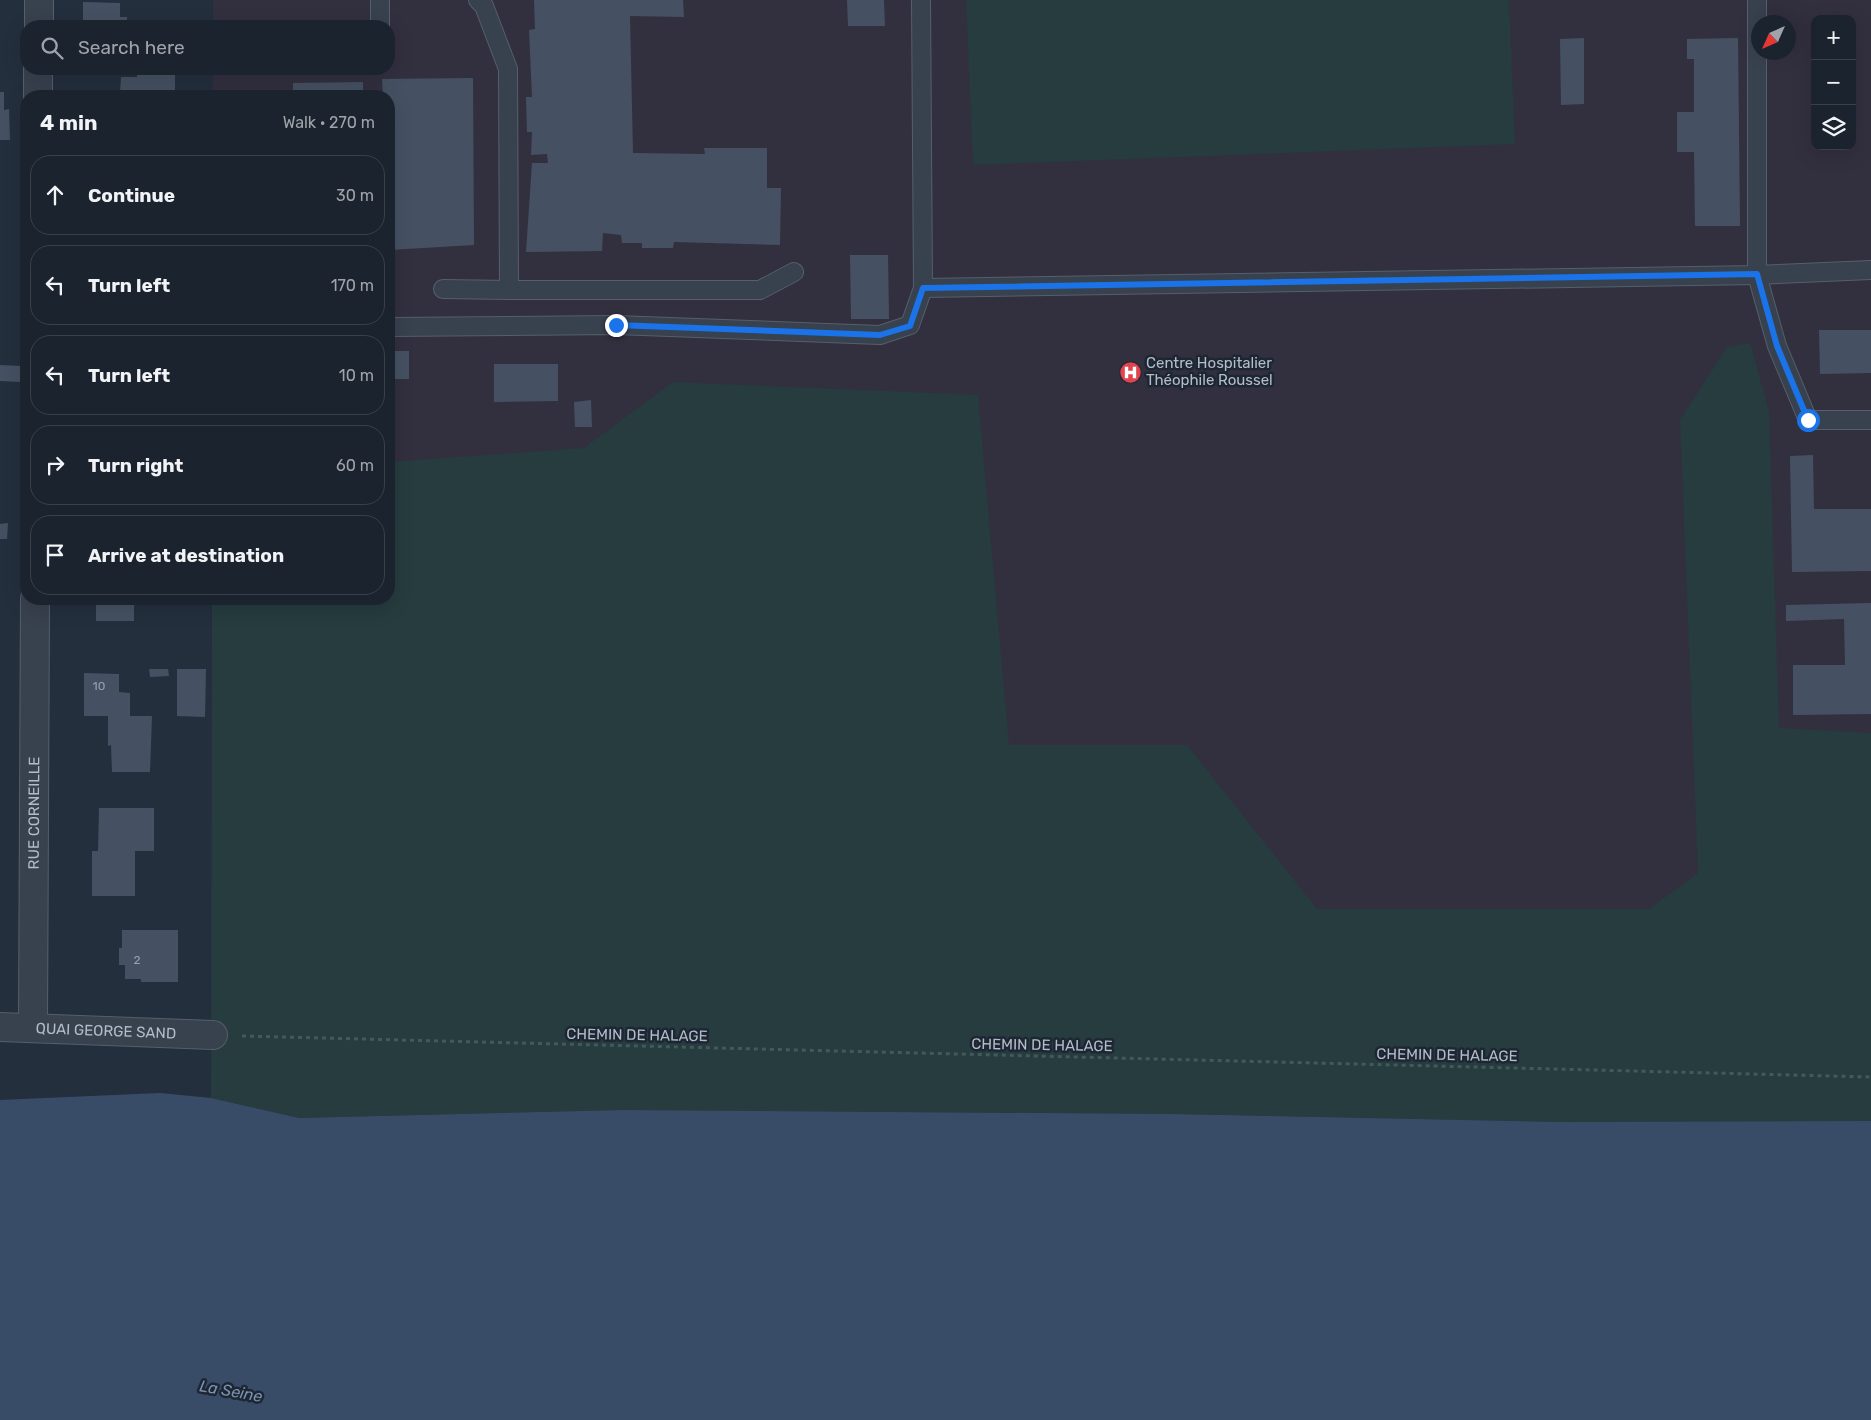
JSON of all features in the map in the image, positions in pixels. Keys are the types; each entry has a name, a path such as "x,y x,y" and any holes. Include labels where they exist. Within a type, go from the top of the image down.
{"street":[{"path":"39,0 39,20"},
{"path":"38,75 38,90"},
{"name":"RUE CORNEILLE","path":"33,1028 35,605"},
{"name":"QUAI GEORGE SAND","path":"0,1027 213,1035"}],"lane":[{"path":"380,0 380,20"},
{"path":"478,0 484,6 508,69 509,290"},
{"path":"395,327 616,325 880,335 910,326 923,288 922,0"},
{"path":"1757,0 1757,274 1777,346 1808,420 1871,420"},
{"path":"923,288 1757,274 1871,270"},
{"path":"443,289 760,290 794,272"}],"path":[{"name":"CHEMIN DE HALAGE","path":"213,1035 1871,1077"}],"shaded area":[{"name":"Centre Hospitalier Théophile Roussel","path":"213,0 1871,0 1871,1077 213,1035 387,605 395,605 395,90 213,90 213,75 395,75 395,20 213,20"}],"green space":[{"path":"966,0 1509,0 1515,144 973,165"},
{"path":"1750,343 1769,411 1779,728 1871,733 1871,1121 1559,1122 1172,1114 623,1110 299,1118 211,1098 212,605 395,605 395,462 584,448 673,382 978,395 1009,745 1187,745 1317,909 1649,909 1698,873 1680,420 1727,347"}],"water":[{"name":"La Seine","path":"160,1093 211,1098 299,1118 623,1110 1172,1114 1559,1122 1871,1121 1871,1420 0,1420 0,1100"}],"building":[{"path":"534,0 683,0 684,17 630,16 633,153 705,154 704,148 767,148 767,188 781,188 780,245 674,242 673,248 642,248 642,243 622,243 621,235 603,233 602,251 526,252 532,163 548,163 547,154 531,155 532,132 527,132 526,97 532,97 529,30 535,29"},
{"path":"847,0 884,0 885,26 848,26"},
{"path":"83,2 120,3 120,17 127,17 127,20 83,20"},
{"path":"1584,38 1584,104 1561,105 1560,39"},
{"path":"1738,38 1740,226 1695,226 1694,152 1677,152 1677,112 1694,112 1694,59 1687,59 1687,39"},
{"path":"137,75 175,75 175,90 120,90 121,77 137,77"},
{"path":"473,78 474,245 395,250 395,90 383,90 382,79"},
{"path":"363,82 363,90 293,90 293,83"},
{"path":"0,92 4,92 4,110 9,109 10,140 0,140"},
{"path":"850,255 888,255 889,319 851,319"},
{"path":"1819,330 1871,330 1871,373 1820,374"},
{"path":"395,351 409,351 409,379 395,379"},
{"path":"494,364 558,364 558,401 494,402"},
{"path":"0,365 20,366 20,382 0,381"},
{"path":"591,400 592,427 575,427 574,402"},
{"path":"1813,455 1814,509 1871,509 1871,571 1792,572 1790,456"},
{"path":"8,523 7,539 0,539 0,524"},
{"path":"1871,603 1871,714 1793,715 1793,665 1845,665 1844,619 1786,621 1786,605"},
{"path":"96,605 134,605 134,621 96,621"},
{"path":"149,669 168,669 169,676 150,677"},
{"path":"177,669 206,669 205,717 177,716"},
{"path":"84,673 119,674 119,692 130,693 130,716 152,716 150,772 112,772 111,745 108,746 108,716 84,716"},
{"path":"99,808 154,808 154,851 135,851 135,896 92,896 92,851 98,851"},
{"path":"122,930 178,930 178,982 141,982 141,979 125,979 125,965 119,965 119,948 122,948"}],"place":[{"name":"Centre Hospitalier Théophile Roussel","path":"1130,372"}],"route":[{"path":"616,325 880,335 910,326 923,288 1757,274 1777,346 1808,420"}]}
